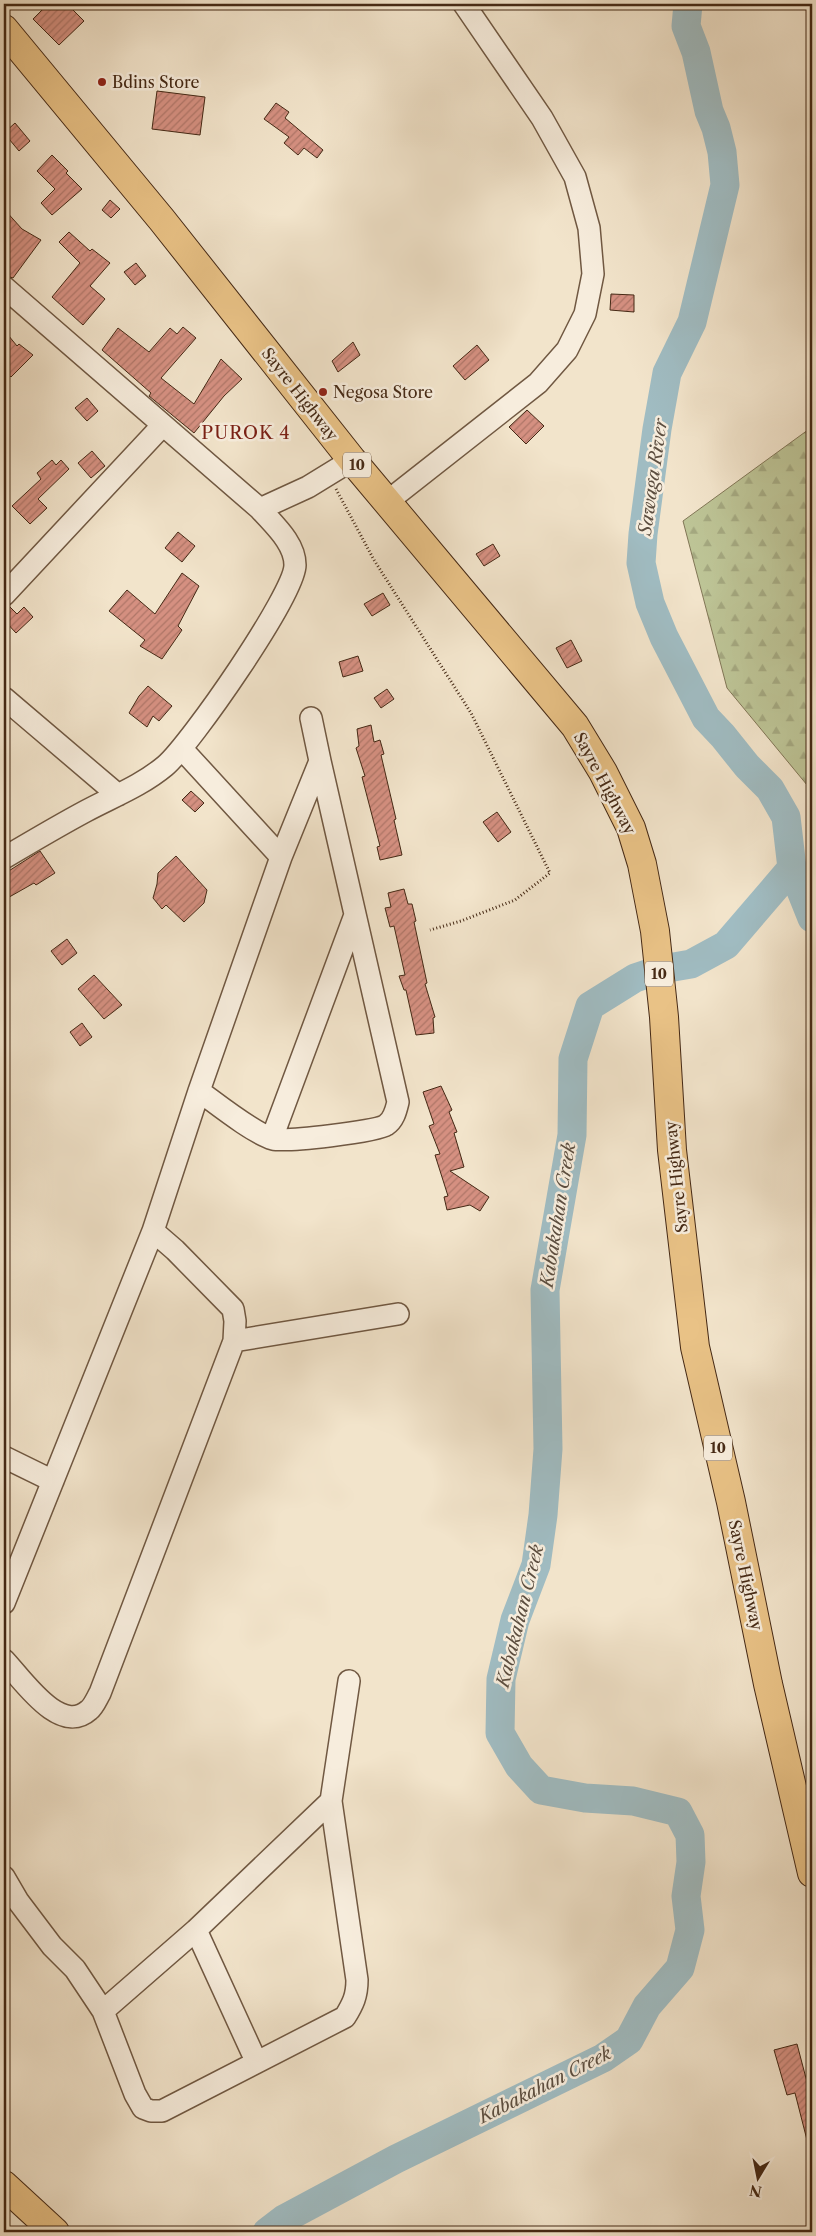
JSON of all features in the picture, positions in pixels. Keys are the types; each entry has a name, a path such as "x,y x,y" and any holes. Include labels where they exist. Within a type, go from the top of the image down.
{"main road":[{"name":"Sayre Highway","path":"4,29 162,220 352,460 575,726 603,772 631,828 642,864 655,931 664,1017 672,1150 695,1347 731,1502 768,1684 812,1873"},
{"path":"4,2185 54,2232"}],"street":[{"path":"388,501 538,383 567,350 586,314 593,274 589,228 575,177 542,118 467,8"},
{"path":"4,287 260,509 294,551 294,576 286,592 254,644 182,749 165,766 143,782 49,831 4,858"},
{"path":"4,595 162,426"},
{"path":"260,509 293,495 329,476 352,460"},
{"path":"4,698 118,794"},
{"path":"199,1091 261,1133 286,1141 367,1130 386,1125 396,1115 398,1102 311,718"},
{"path":"182,749 281,857"},
{"path":"4,1603 153,1231 199,1091 281,857 320,761"},
{"path":"272,1138 355,915"},
{"path":"4,1660 52,1711 63,1717 78,1717 91,1709 100,1693 234,1341 235,1321 233,1309 175,1250 153,1231"},
{"path":"234,1341 398,1314"},
{"path":"4,1457 53,1481"},
{"path":"4,1877 18,1901 52,1946 75,1969 103,2011 135,2094 143,2108 151,2111 162,2111 256,2061 345,2017 354,2004 357,1994 357,1980 331,1801 349,1681"},
{"path":"103,2011 196,1930 331,1801"},
{"path":"196,1930 256,2061"}],"path":[{"path":"329,476 374,560 471,713 550,873 515,900 461,921 430,930"}],"green space":[{"path":"812,427 812,791 727,688 683,521"}],"building":[{"path":"48,4 67,4 84,21 59,45 33,19"},
{"path":"157,91 205,97 200,135 152,129"},
{"path":"276,103 289,112 285,118 323,150 317,158 304,148 298,155 284,143 289,137 264,119"},
{"path":"15,123 30,141 19,151 4,133"},
{"path":"52,155 82,189 52,215 41,203 55,189 37,171"},
{"path":"110,200 120,209 111,218 102,210"},
{"path":"4,209 22,229 41,240 13,278 4,275"},
{"path":"69,232 90,251 92,249 110,263 90,286 105,299 83,325 52,297 80,263 59,242"},
{"path":"136,263 146,276 135,285 124,272"},
{"path":"611,294 634,295 634,312 610,310"},
{"path":"183,327 196,338 161,378 194,404 221,359 242,379 224,396 194,433 149,396 151,393 102,350 118,328 149,352 170,328 177,334"},
{"path":"4,330 17,346 19,344 33,355 11,377 4,371"},
{"path":"353,342 360,355 338,372 332,361"},
{"path":"477,345 489,360 465,380 453,366"},
{"path":"87,398 98,411 87,421 75,408"},
{"path":"527,410 544,426 526,444 509,427"},
{"path":"92,451 105,466 91,478 78,463"},
{"path":"52,460 56,465 61,460 69,469 38,499 47,508 30,524 12,506 41,479 37,473"},
{"path":"178,532 195,546 182,562 165,548"},
{"path":"493,544 500,556 484,566 476,554"},
{"path":"182,573 199,586 178,626 182,630 162,659 140,646 145,640 109,611 127,590 155,614"},
{"path":"383,593 390,605 372,616 364,604"},
{"path":"9,606 17,614 24,607 33,617 16,633 4,620 4,607"},
{"path":"571,640 582,661 567,668 556,648"},
{"path":"358,656 363,671 343,677 339,662"},
{"path":"148,686 172,706 159,721 153,716 147,727 129,713 139,696"},
{"path":"387,689 394,699 381,708 374,698"},
{"path":"371,725 374,742 380,740 384,754 381,755 396,819 394,820 402,855 380,860 377,847 380,846 362,777 365,776 356,748 359,746 357,729"},
{"path":"191,791 204,803 195,812 182,800"},
{"path":"497,812 511,832 498,842 483,822"},
{"path":"40,851 55,873 36,885 34,883 4,900 4,874"},
{"path":"176,856 207,890 204,903 184,922 166,905 162,909 153,898 158,873"},
{"path":"404,889 408,904 412,904 416,921 414,922 427,983 425,984 435,1017 433,1018 434,1033 416,1035 406,990 404,990 399,976 405,975 394,926 390,927 385,908 391,907 388,893"},
{"path":"67,939 77,953 62,965 51,951"},
{"path":"94,975 122,1005 104,1019 78,989"},
{"path":"82,1023 92,1037 80,1046 70,1032"},
{"path":"441,1086 452,1110 449,1112 457,1132 454,1133 464,1167 450,1171 489,1197 480,1211 470,1205 447,1210 444,1197 448,1196 435,1155 440,1154 429,1126 434,1124 423,1092"},
{"path":"797,2044 812,2101 812,2143 808,2144 795,2093 787,2095 774,2050"}],"waterway":[{"name":"Sawaga River","path":"688,4 686,26 696,52 709,111 716,128 722,152 725,185 692,322 667,373 657,429 641,563 650,603 664,637 706,718 747,766 770,789 786,817 792,868 812,918"},
{"name":"Kabakahan Creek","path":"267,2232 284,2219 396,2159 603,2058 629,2040 647,2006 680,1968 690,1930 686,1896 691,1862 690,1835 678,1812 633,1801 585,1798 541,1790 519,1766 500,1733 501,1679 515,1620 536,1565 543,1515 548,1449 545,1290 572,1135 573,1059 590,1006 635,978 662,969 691,964 726,945 792,868"}],"place":[{"name":"Bdins Store","path":"102,82"},
{"name":"Negosa Store","path":"323,392"}],"district":[{"name":"PUROK 4","path":"246,433"}]}
